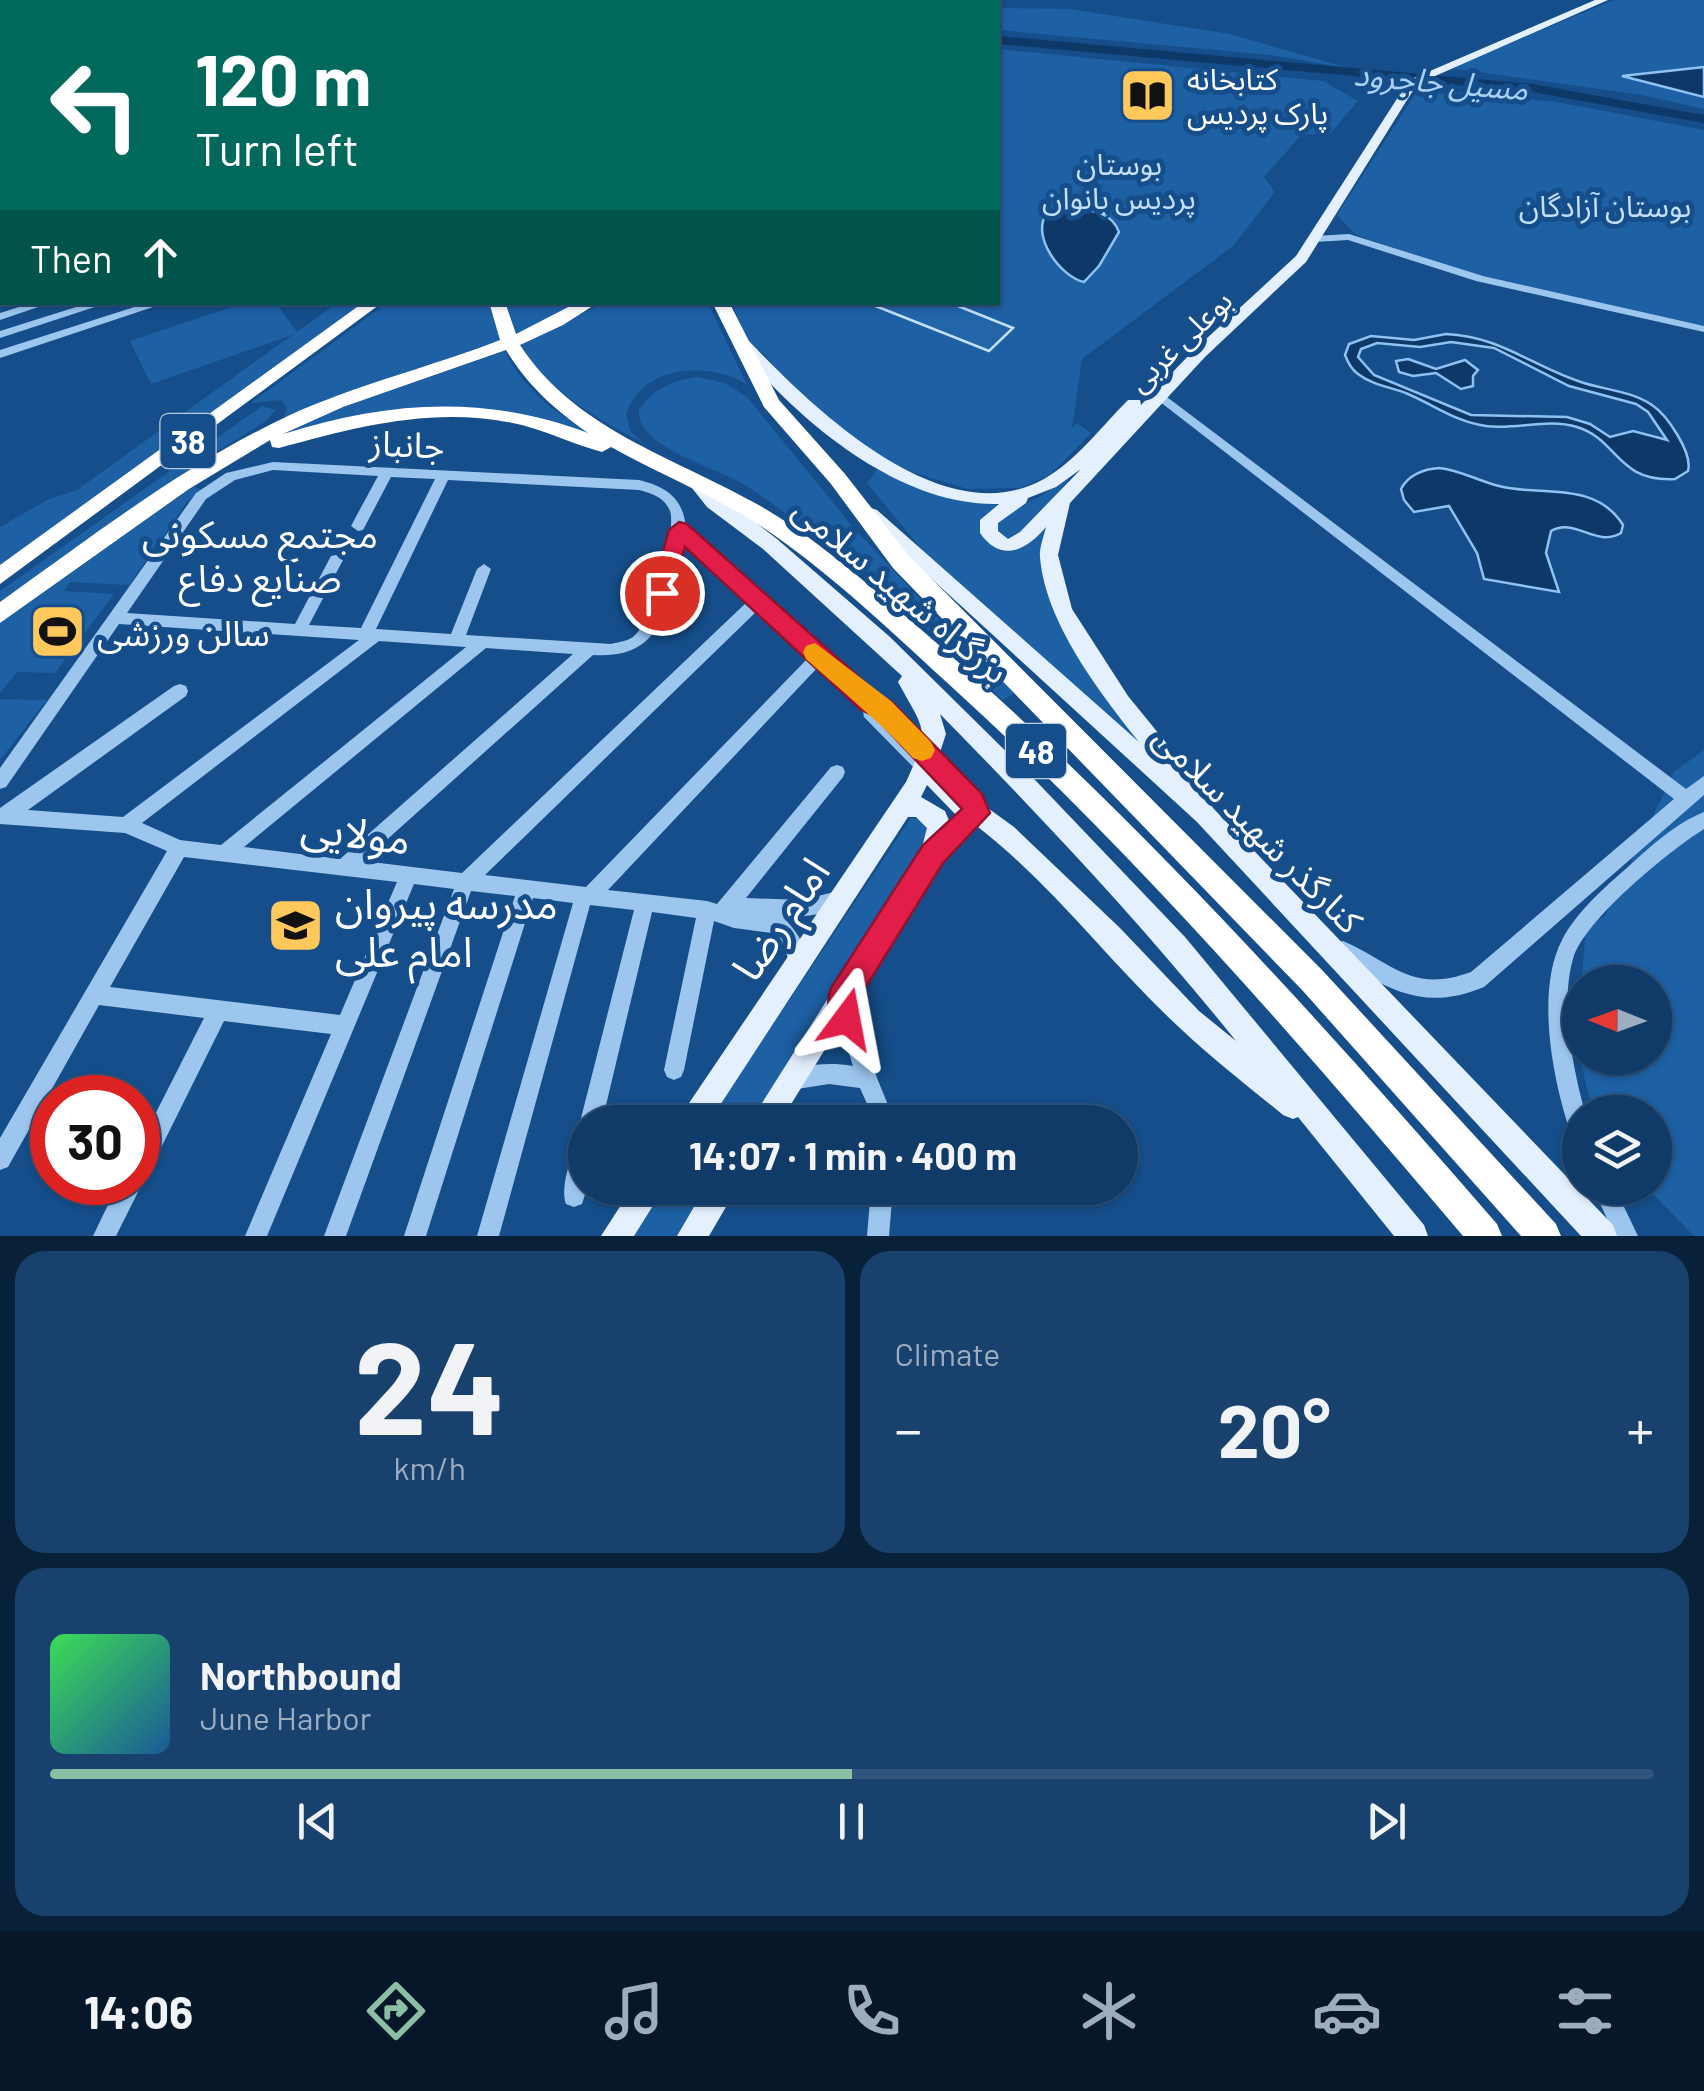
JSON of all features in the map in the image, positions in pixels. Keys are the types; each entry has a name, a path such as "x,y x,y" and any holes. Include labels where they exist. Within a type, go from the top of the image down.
{"highway":[{"name":"38","path":"0,576 370,305"},
{"name":"بزرگراه شهید سلامی","path":"498,305 511,344 535,381 560,406 648,458 745,506 831,567 1086,798 1337,1062 1485,1236"},
{"name":"38","path":"0,614 222,456 322,408 522,338 585,305"},
{"name":"بزرگراه شهید سلامی","path":"721,305 771,403 901,562 1300,967 1544,1236"},
{"path":"192,476 302,434 369,417 438,409 538,420 625,456 648,458"}],"main road":[{"path":"1411,78 1585,0"},
{"path":"1411,78 1602,0"},
{"name":"بوعلی غربی","path":"1411,78 1301,260 1159,395 1061,501 1047,511 1024,542 1011,546 993,539 987,528 991,515 1058,478 1284,258 1411,78"},
{"name":"بوعلی غربی","path":"736,335 816,417 880,465 969,496 997,497 1035,491"},
{"path":"697,483 713,502 770,544 883,643 1030,789 1176,946 1413,1236"},
{"name":"کنارگذر شهید سلامی","path":"845,492 1205,815 1602,1236"},
{"path":"1061,501 1049,555 1062,611 1120,702 1194,795 1205,815"},
{"path":"883,643 936,727"},
{"name":"امام رضا","path":"704,1105 908,802 936,743 936,727"},
{"path":"926,762 966,810 977,813 1006,834 1190,1020 1329,1134"},
{"path":"908,802 937,818 939,828 933,854"},
{"path":"775,1105 933,854 977,813"},
{"path":"616,1236 637,1205"},
{"path":"692,1236 711,1205"}],"street":[{"path":"1328,218 1348,237"},
{"path":"1315,239 1348,237 1480,279 1704,329"},
{"path":"0,317 38,305"},
{"path":"0,335 61,309 86,305"},
{"path":"0,354 154,305"},
{"path":"61,309 70,332"},
{"path":"1159,395 1685,798"},
{"name":"جانباز","path":"0,782 201,496 218,483 251,468 272,466 639,485 662,490 673,499 679,530 870,702 870,712 926,762"},
{"path":"358,526 387,472"},
{"path":"126,825 371,634 444,475"},
{"path":"115,618 612,650 638,642 653,625 679,530"},
{"path":"300,630 336,560"},
{"path":"456,640 484,569"},
{"path":"335,1236 466,881 758,601"},
{"path":"224,853 483,642"},
{"path":"344,867 590,648"},
{"path":"488,1236 587,895 819,656"},
{"path":"3,816 180,691"},
{"path":"908,802 902,737 923,734 936,727"},
{"path":"729,905 836,772"},
{"path":"1320,934 1410,988 1463,986 1477,980 1704,784"},
{"name":"مولايی","path":"3,816 126,825 179,848 707,910"},
{"path":"1570,1095 1561,1038 1564,958 1578,932 1602,904 1681,832 1704,820"},
{"path":"0,1159 179,848"},
{"path":"256,1236 409,875"},
{"path":"415,1236 528,888"},
{"path":"707,910 729,905 802,909 843,899"},
{"path":"596,1105 645,902"},
{"path":"707,910 734,919 777,924 794,943 798,966"},
{"path":"674,1070 707,910"},
{"path":"95,995 345,1026"},
{"path":"842,999 878,1105"},
{"path":"160,1126 218,1010"},
{"path":"790,1080 816,1073 842,1073 867,1079"},
{"path":"104,1236 120,1205"},
{"path":"878,1236 881,1205"},
{"path":"1612,1205 1627,1236"}],"green space":[{"path":"1614,0 1704,0 1704,109 1642,95 1450,68"},
{"path":"1000,8 1070,9 1230,34 1352,69 1271,55 1000,30"},
{"name":"بوستان پردیس بانوان","path":"1000,49 1323,81 1358,101 1330,134 1302,134 1264,177 1275,192 1233,246 1082,359 1072,428 1077,423 1091,433 1050,475 1020,488 967,489 884,462 782,381 767,357 748,340 732,305 1000,305"},
{"name":"بوستان آزادگان","path":"1419,88 1557,102 1704,130 1704,326 1463,271 1356,235 1337,215"},
{"path":"238,305 277,305 297,332 334,305 360,305 0,569 0,527 49,499 77,490 292,335 151,384 130,341"},
{"path":"384,305 490,305 500,340 284,418 287,407 281,400 251,403"},
{"path":"506,305 573,305 514,335"},
{"path":"599,305 709,305 747,385 732,377 696,370 661,377 634,398 626,415 631,432 643,443 575,402 546,377 520,345"},
{"path":"505,351 523,380 546,404 603,441 512,414 431,408 350,419 259,446 337,409"},
{"path":"698,377 725,383 747,397 853,527 936,616 1184,841 1009,688 1014,694 1002,700 910,614 813,534 745,485 680,455 650,435 641,423 639,410 645,402 665,386"},
{"path":"262,406 276,410 266,421 200,462 0,602 0,591"},
{"path":"1080,466 1018,540 999,539 994,521 1044,494"},
{"path":"878,468 951,499 998,505 984,517 984,537 1005,550 1023,546 1052,512 1048,583 1189,796 939,570 867,483"},
{"path":"193,487 202,490 187,502 129,585 70,582 64,591 114,594 55,673 17,672 0,693 0,623"},
{"path":"0,699 47,700 0,760"},
{"path":"1704,750 1704,1236 1694,1236 1664,1205 1672,1205 1672,1095 1589,1095 1584,1075 1672,1075 1672,965 1583,965 1586,928 1605,916 1674,772"},
{"path":"911,818 927,820 933,829 925,847 762,1105 719,1105"},
{"path":"654,1205 699,1205 680,1236 633,1236"}],"shaded area":[{"path":"1704,67 1704,97 1622,76"},
{"path":"1067,207 1105,215 1119,232 1099,266 1084,282 1058,264 1042,233 1047,213"},
{"path":"1446,334 1482,340 1578,381 1643,400 1658,410 1678,435 1687,454 1688,471 1675,479 1641,474 1602,441 1577,427 1497,427 1465,421 1363,378 1345,355 1349,344 1371,336 1414,340","holes":["1451,342 1494,348 1569,386 1636,404 1648,412 1667,440 1633,431 1610,437 1590,424 1567,417 1471,415 1374,375 1358,357 1361,349 1377,343 1420,347"]},
{"path":"1408,359 1436,369 1465,360 1478,370 1473,386 1461,389 1436,373 1413,376 1399,372 1396,361"},
{"path":"1439,468 1499,486 1566,493 1598,501 1623,525 1621,533 1603,537 1569,528 1551,531 1546,553 1559,592 1484,579 1477,553 1449,506 1414,512 1404,500 1401,489 1412,476"}],"building":[{"path":"873,305 956,305 1013,328 989,351"}],"waterway":[{"name":"مسیل جاجرود","path":"1000,40 1532,88 1704,119"}],"slow traffic":[{"path":"815,652 870,702 882,708 922,750"}],"place":[{"name":"کتابخانه پارک پردیس","path":"1148,95"},
{"name":"سالن ورزشی","path":"58,632"},
{"name":"مدرسه پیروان امام علی","path":"296,926"}],"district":[{"name":"مجتمع مسکونی صنایع دفاع","path":"260,555"}],"route":[{"path":"662,593 679,530 870,702 882,708 973,803 977,813 933,854 842,999 847,1019"}]}
